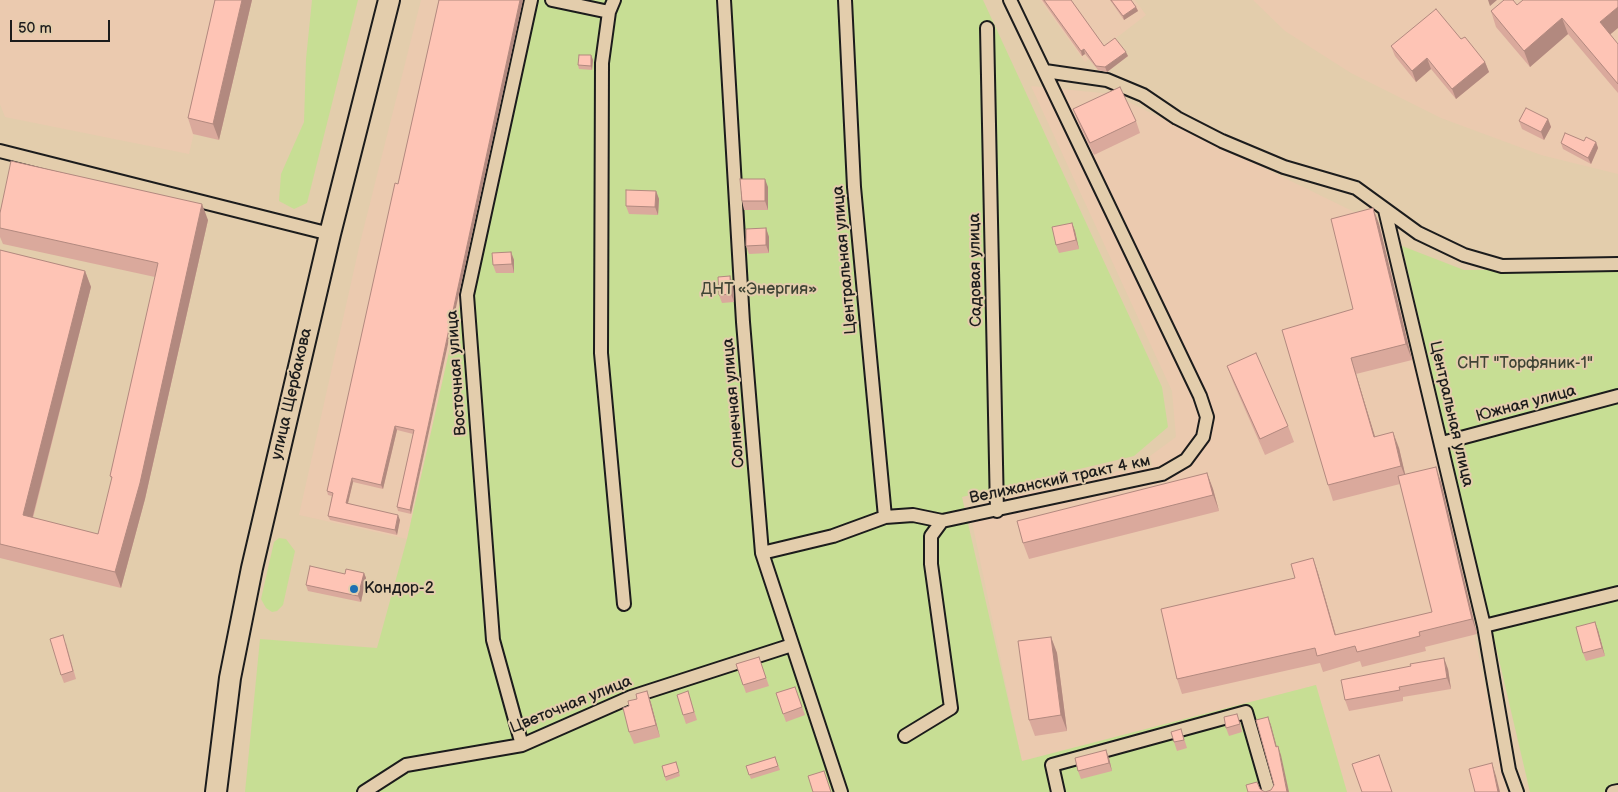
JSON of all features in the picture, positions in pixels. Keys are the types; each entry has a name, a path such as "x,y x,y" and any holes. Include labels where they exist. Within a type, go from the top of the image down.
{"main road":[{"name":"улица Щербакова","path":"216,792 230,678 252,568 330,234 389,0"}],"street":[{"name":"Восточная улица","path":"522,746 494,640 467,295 531,0"},
{"path":"552,0 609,12"},
{"path":"614,0 609,12 602,63 602,353 624,604"},
{"name":"Солнечная улица","path":"724,0 743,322 762,553 841,792"},
{"name":"Центральная улица","path":"845,0 854,187 886,517"},
{"name":"Велижанский тракт 4 км","path":"942,522 1162,474 1186,460 1203,437 1207,417 1200,396 1010,0"},
{"name":"Садовая улица","path":"987,28 997,510"},
{"path":"1045,71 1108,80 1136,92 1177,118 1222,141 1284,167 1356,188 1418,233 1464,255 1502,266 1618,264"},
{"path":"0,151 330,234"},
{"name":"Центральная улица","path":"1385,210 1442,443 1484,626 1509,770 1517,792"},
{"name":"Южная улица","path":"1442,443 1618,396"},
{"path":"762,553 833,536 886,517 913,515 942,522 931,536 931,564 951,708 905,736"},
{"path":"1484,626 1618,593"},
{"name":"Цветочная улица","path":"364,792 406,764 522,746 631,697 792,645"},
{"path":"1058,792 1052,765 1246,712 1269,792"},
{"path":"1613,792 1618,791"}],"shaded area":[{"path":"0,0 225,0 189,154 5,117 0,104"},
{"path":"421,0 528,0 407,539 299,515 360,243"},
{"path":"1040,0 1135,0 1146,15 1085,62"},
{"path":"1253,0 1618,0 1618,174 1541,155 1441,118 1351,73 1285,31"},
{"path":"1031,86 1112,94 1379,224 1394,248 1507,792 1347,792 1316,685 1022,762 969,507 1135,467 1176,437 1172,391"}],"green space":[{"path":"312,0 358,0 307,203 294,209 279,201 281,174 304,122 306,59"},
{"name":"ДНТ «Энергия»","path":"528,0 983,0 1162,387 1168,427 1134,456 962,497 1022,761 1316,685 1347,792 245,792 260,639 377,648 407,539"},
{"name":"СНТ \"Торфяник-1\"","path":"1402,246 1464,270 1618,268 1618,792 1530,792"},
{"path":"279,538 286,539 295,551 283,605 277,611 272,612 266,608 261,599 274,542"}],"building":[{"path":"215,0 242,0 213,124 188,118"},
{"path":"439,0 520,0 410,510 397,507 414,430 395,426 381,485 352,478 346,503 398,515 395,530 328,516 333,493 327,491 395,183 398,184"},
{"path":"1044,0 1071,0 1104,46 1115,38 1126,52 1105,67 1096,66 1084,49 1081,51"},
{"path":"1111,0 1131,0 1136,7 1123,16"},
{"path":"1504,0 1513,0 1517,5 1523,0 1618,0 1618,7 1600,22 1618,44 1618,84 1562,18 1524,51 1491,11"},
{"path":"1436,9 1461,39 1465,37 1485,62 1452,89 1427,58 1412,71 1391,46"},
{"path":"579,55 591,55 591,66 578,65"},
{"path":"1120,87 1136,121 1090,143 1073,109"},
{"path":"1526,108 1548,119 1541,132 1519,121"},
{"path":"1565,133 1584,141 1586,137 1596,142 1588,158 1561,143"},
{"path":"11,161 202,204 140,483 115,572 0,544 0,250 85,271 23,515 98,534 158,263 0,228 0,213"},
{"path":"740,179 765,179 765,201 742,201"},
{"path":"626,190 656,191 655,207 626,206"},
{"path":"1373,208 1406,344 1351,358 1374,437 1393,432 1401,466 1328,485 1282,330 1353,309 1331,219"},
{"path":"1072,223 1076,240 1056,245 1052,227"},
{"path":"766,228 766,245 746,246 746,229"},
{"path":"511,252 512,264 493,265 492,253"},
{"path":"730,276 731,294 719,295 718,277"},
{"path":"1256,353 1288,426 1260,439 1227,366"},
{"path":"1436,467 1472,619 1419,632 1420,636 1357,652 1355,646 1317,656 1315,648 1177,679 1161,609 1295,578 1291,564 1313,558 1335,635 1432,612 1398,476"},
{"path":"1207,473 1213,495 1023,543 1017,521"},
{"path":"310,566 345,574 346,569 364,573 358,596 306,585"},
{"path":"1595,622 1602,648 1583,653 1576,627"},
{"path":"63,635 73,671 61,675 50,639"},
{"path":"1051,637 1061,715 1029,720 1018,641"},
{"path":"759,657 766,678 743,685 736,664"},
{"path":"1444,658 1447,678 1399,687 1400,690 1345,700 1341,680"},
{"path":"795,687 802,707 783,714 776,693"},
{"path":"647,691 656,725 629,732 623,708 629,706 628,701 637,699 636,694"},
{"path":"688,691 694,712 683,715 677,695"},
{"path":"1237,714 1240,724 1226,728 1224,717"},
{"path":"1268,717 1276,747 1278,746 1287,792 1265,792 1271,790 1274,785 1256,720"},
{"path":"1181,729 1184,740 1174,742 1171,732"},
{"path":"1106,750 1109,763 1078,771 1075,758"},
{"path":"1379,755 1392,792 1362,792 1352,764"},
{"path":"775,757 778,766 749,775 746,766"},
{"path":"676,762 679,772 665,777 662,766"},
{"path":"1492,763 1498,792 1475,792 1469,769"},
{"path":"824,771 831,792 813,792 808,776"},
{"path":"1257,782 1260,789 1265,792 1248,792 1246,785"}],"place":[{"name":"Кондор-2","path":"354,589"}]}
